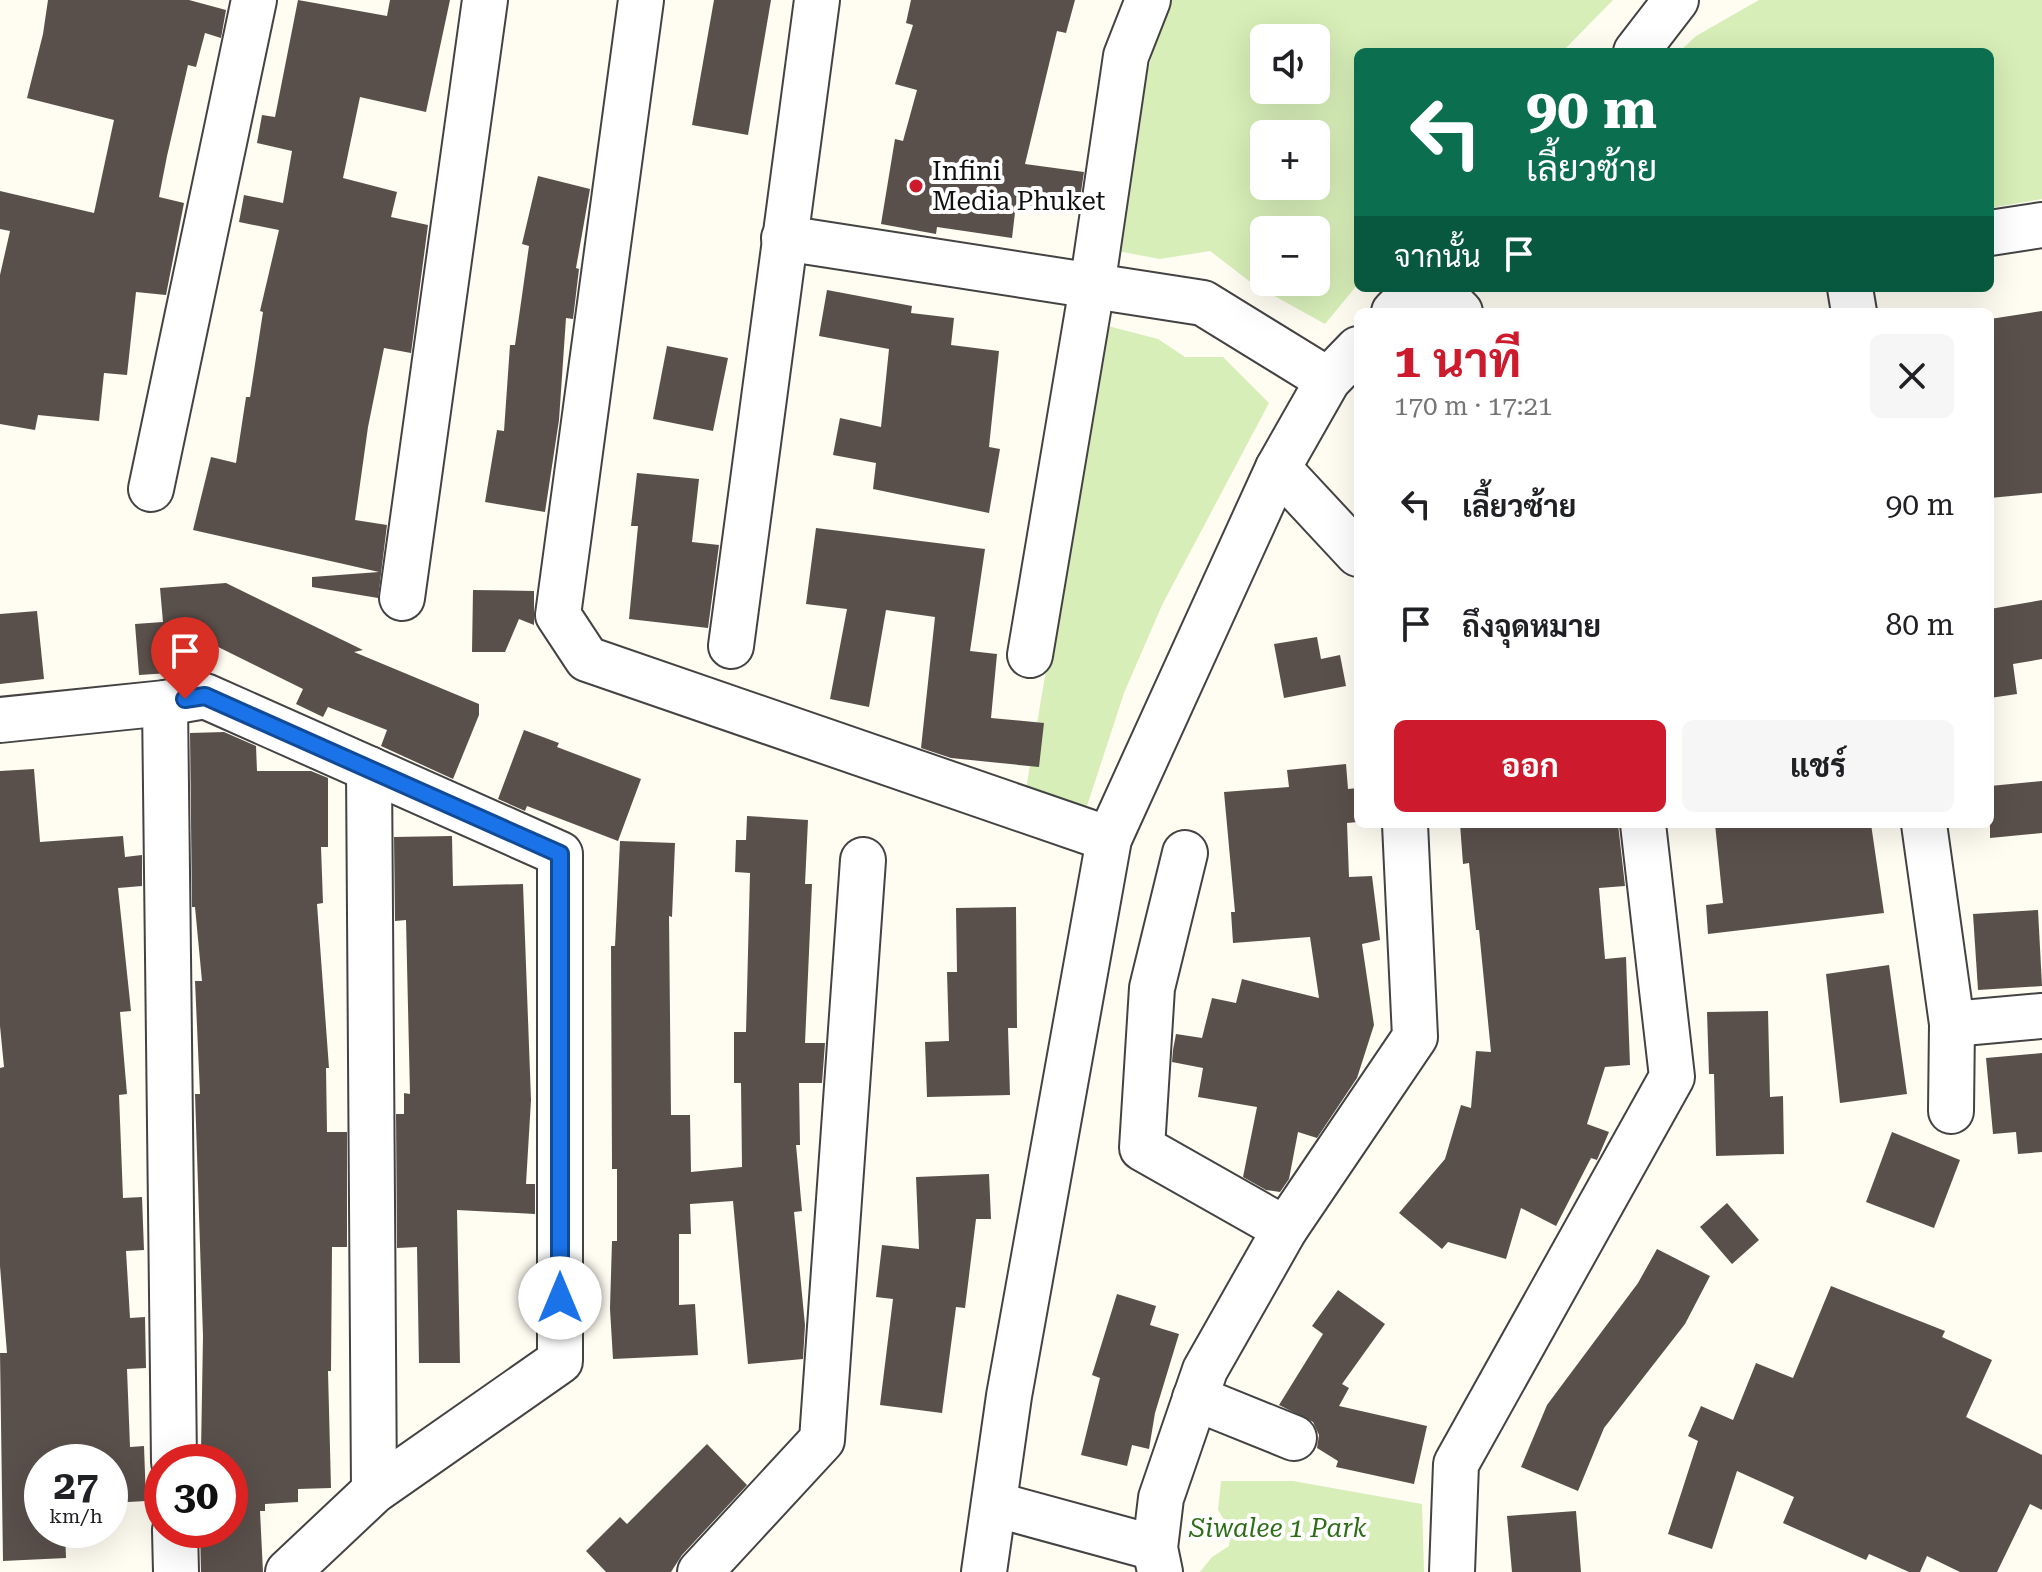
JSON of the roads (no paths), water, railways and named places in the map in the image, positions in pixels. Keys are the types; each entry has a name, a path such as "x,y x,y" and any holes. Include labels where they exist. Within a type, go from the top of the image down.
{"street":[{"path":"151,489 254,0"},
{"path":"402,598 485,0"},
{"path":"641,0 558,615 587,659 1109,839"},
{"path":"731,646 817,0"},
{"path":"1030,655 1092,287 1126,56 1148,0"},
{"path":"1639,48 1676,0"},
{"path":"1994,232 2042,225"},
{"path":"784,238 1203,303 1328,380"},
{"path":"1398,308 1414,292"},
{"path":"1440,292 1456,308"},
{"path":"984,1572 1009,1396 1109,839 1278,468 1328,380 1354,353"},
{"path":"1278,468 1354,550"},
{"path":"0,720 205,696 560,854 560,1361 374,1491 288,1572"},
{"path":"165,703 174,1444"},
{"path":"369,769 374,1491"},
{"path":"994,1504 1158,1560 1161,1498 1205,1370 1285,1229 1415,1037 1405,828"},
{"path":"1452,1572 1456,1464 1672,1077 1643,828"},
{"path":"1925,828 1952,1024 1951,1111"},
{"path":"1185,853 1152,988 1142,1148 1285,1229"},
{"path":"700,1572 822,1440 863,860"},
{"path":"1952,1024 2042,1016"},
{"path":"1195,1398 1294,1438"},
{"path":"175,1548 176,1572"}],"place":[{"name":"Infini Media Phuket","path":"916,186"}],"park label":[{"name":"Siwalee 1 Park","path":"1278,1528"}]}
